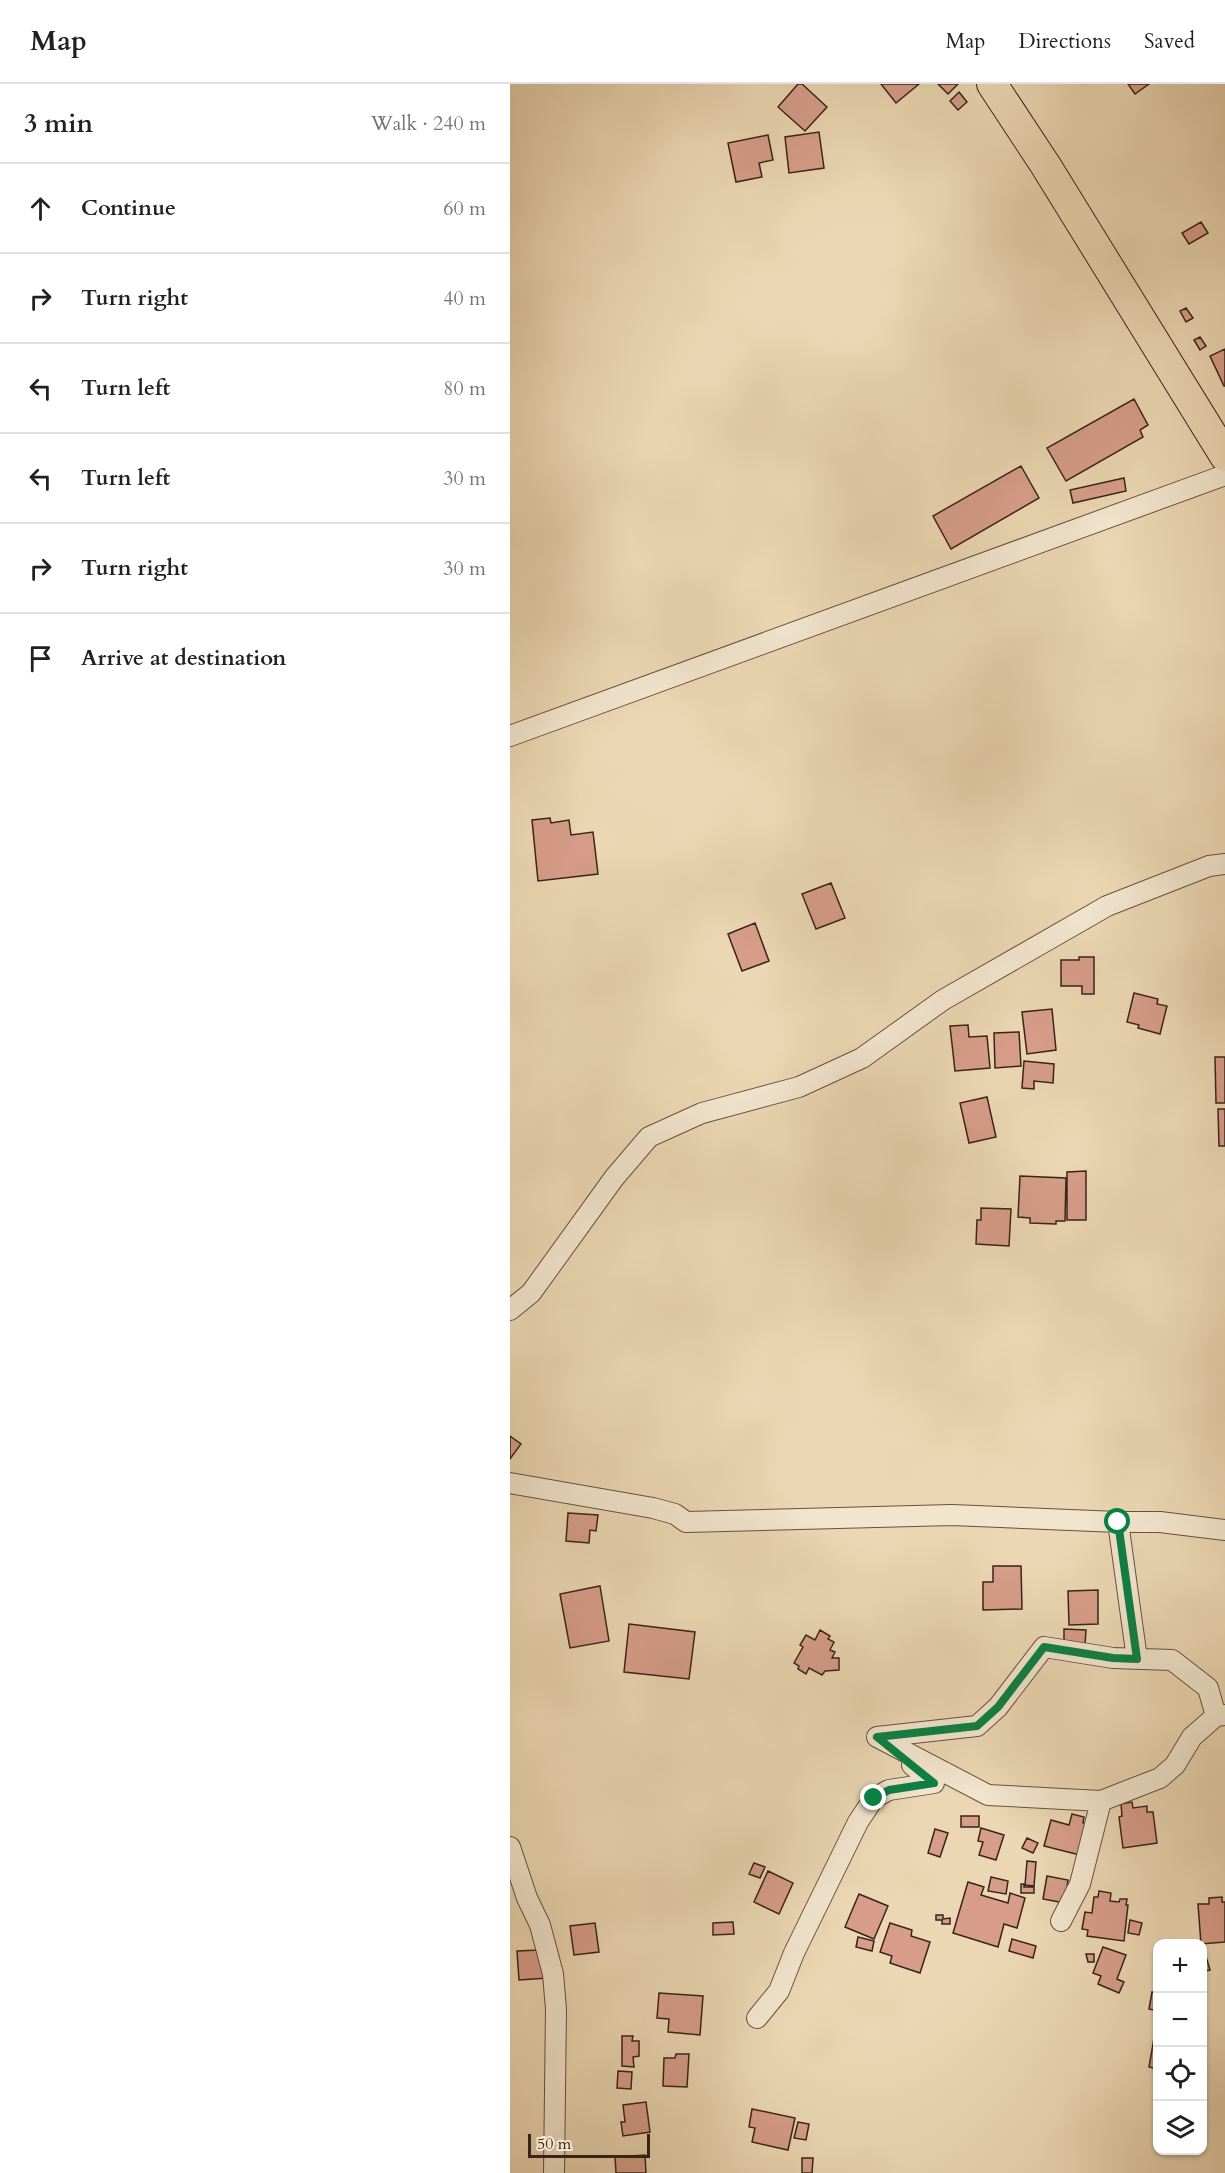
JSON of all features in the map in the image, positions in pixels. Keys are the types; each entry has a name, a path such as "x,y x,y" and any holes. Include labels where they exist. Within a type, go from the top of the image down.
{"main road":[{"path":"992,84 1052,176 1225,456"}],"street":[{"path":"510,736 1225,476"},
{"path":"510,1310 531,1293 614,1178 649,1137 702,1113 799,1087 862,1058 943,1000 1107,906 1209,866 1225,864"},
{"path":"510,1483 653,1508 675,1514 686,1522 952,1515 1160,1522 1225,1530"},
{"path":"1118,1522 1137,1659"},
{"path":"1044,1647 1113,1658 1172,1660 1208,1688 1221,1716 1192,1737 1175,1765 1160,1778 1101,1801 988,1795 877,1737 977,1726 998,1707 1044,1647"},
{"path":"758,2018 779,1990 794,1953 858,1822 874,1798 889,1790 934,1783 877,1737"},
{"path":"1061,1921 1080,1884 1101,1801"},
{"path":"510,1847 527,1898 540,1925 553,1974 556,2009 554,2173"}],"building":[{"path":"798,84 802,84 827,107 805,131 778,107"},
{"path":"881,84 919,84 896,103"},
{"path":"938,84 958,84 948,94"},
{"path":"1128,84 1149,84 1135,94"},
{"path":"959,92 967,102 958,110 950,101"},
{"path":"819,132 824,168 789,173 785,137"},
{"path":"768,135 773,160 759,163 762,177 736,182 728,143"},
{"path":"1201,222 1208,233 1189,244 1182,233"},
{"path":"1186,308 1193,318 1186,322 1180,311"},
{"path":"1200,337 1206,346 1200,350 1194,340"},
{"path":"1225,349 1225,386 1224,386 1210,356"},
{"path":"1134,399 1148,425 1140,430 1143,437 1066,481 1047,448"},
{"path":"1021,466 1039,498 951,549 933,516"},
{"path":"1124,478 1126,491 1073,503 1070,490"},
{"path":"550,818 551,823 569,820 571,835 593,832 598,874 538,881 532,820"},
{"path":"831,883 845,918 816,929 802,894"},
{"path":"755,923 769,961 742,971 728,934"},
{"path":"1079,957 1094,957 1094,994 1082,994 1082,986 1061,986 1061,960 1079,960"},
{"path":"1134,993 1158,999 1157,1004 1167,1006 1160,1034 1138,1028 1139,1025 1127,1022"},
{"path":"1052,1009 1056,1050 1027,1054 1022,1012"},
{"path":"968,1025 969,1037 987,1036 990,1068 955,1071 950,1026"},
{"path":"1019,1032 1021,1066 995,1068 994,1033"},
{"path":"1215,1057 1225,1057 1225,1103 1216,1103"},
{"path":"1024,1061 1054,1064 1053,1083 1034,1081 1034,1089 1022,1088"},
{"path":"987,1097 996,1137 969,1143 960,1103"},
{"path":"1218,1109 1225,1109 1225,1146 1219,1146"},
{"path":"1086,1171 1086,1220 1067,1220 1067,1172"},
{"path":"1020,1176 1066,1178 1065,1221 1056,1221 1056,1224 1030,1223 1030,1218 1018,1217"},
{"path":"981,1208 1011,1209 1009,1246 976,1244 977,1220 981,1220"},
{"path":"510,1436 521,1444 510,1459"},
{"path":"568,1513 598,1515 596,1531 590,1530 589,1543 566,1541"},
{"path":"993,1566 1021,1566 1022,1609 983,1610 983,1582 993,1582"},
{"path":"600,1586 609,1641 570,1648 560,1594"},
{"path":"1098,1590 1098,1624 1069,1625 1068,1591"},
{"path":"629,1624 695,1632 689,1679 624,1672"},
{"path":"1064,1629 1086,1630 1085,1645 1064,1644"},
{"path":"820,1630 830,1636 828,1639 834,1642 830,1650 835,1652 832,1658 839,1658 839,1670 825,1671 822,1675 809,1668 806,1674 794,1663 803,1647 800,1645 806,1635 815,1640"},
{"path":"1132,1802 1133,1808 1147,1806 1147,1812 1153,1812 1157,1843 1123,1848 1119,1817 1122,1816 1121,1804"},
{"path":"1072,1814 1084,1817 1083,1823 1089,1824 1080,1855 1044,1846 1051,1820 1069,1825"},
{"path":"961,1816 979,1816 979,1827 961,1827"},
{"path":"981,1828 1004,1835 996,1860 979,1855 983,1842 978,1841"},
{"path":"935,1829 948,1833 940,1857 928,1853"},
{"path":"1027,1838 1038,1843 1033,1853 1022,1848"},
{"path":"1027,1861 1036,1862 1034,1886 1025,1885"},
{"path":"754,1863 765,1867 760,1878 749,1874"},
{"path":"768,1871 793,1883 779,1914 754,1902"},
{"path":"1047,1876 1068,1880 1065,1903 1043,1899"},
{"path":"991,1877 1008,1881 1006,1894 988,1891"},
{"path":"968,1882 984,1887 981,1895 1008,1903 1010,1893 1025,1898 1017,1928 1004,1924 998,1947 953,1933"},
{"path":"1021,1884 1024,1884 1024,1887 1034,1887 1034,1893 1021,1893"},
{"path":"1099,1891 1111,1893 1110,1901 1119,1902 1120,1899 1127,1899 1124,1941 1087,1936 1088,1930 1082,1929 1085,1912 1092,1913 1094,1897 1098,1897"},
{"path":"859,1894 888,1906 874,1939 845,1927"},
{"path":"1222,1897 1222,1902 1225,1902 1225,1942 1207,1944 1207,1939 1201,1939 1198,1904 1209,1904 1209,1898"},
{"path":"936,1915 943,1915 943,1919 950,1918 950,1924 942,1924 942,1920 936,1920"},
{"path":"1130,1920 1142,1923 1139,1935 1128,1933"},
{"path":"733,1922 734,1934 713,1935 713,1923"},
{"path":"595,1923 599,1952 574,1955 570,1926"},
{"path":"890,1923 912,1930 911,1936 930,1942 920,1973 890,1963 892,1956 880,1952"},
{"path":"858,1937 874,1941 872,1951 856,1947"},
{"path":"1012,1939 1036,1946 1033,1958 1009,1951"},
{"path":"1103,1947 1126,1955 1117,1979 1124,1982 1119,1993 1098,1984 1101,1976 1093,1973"},
{"path":"540,1950 547,1978 519,1980 517,1951"},
{"path":"1086,1954 1094,1954 1094,1962 1088,1962"},
{"path":"1152,1992 1153,2010 1149,2009"},
{"path":"659,1993 703,1996 700,2035 668,2032 669,2019 657,2018"},
{"path":"622,2036 633,2036 632,2041 639,2041 639,2056 633,2057 634,2067 622,2066"},
{"path":"1153,2044 1153,2068 1149,2067"},
{"path":"676,2054 689,2054 687,2087 663,2086 664,2058 675,2058"},
{"path":"618,2071 632,2072 631,2089 617,2088"},
{"path":"646,2102 650,2132 623,2136 621,2122 625,2122 623,2105"},
{"path":"752,2109 795,2118 788,2150 752,2142 755,2128 749,2127"},
{"path":"798,2122 809,2124 806,2140 794,2138"},
{"path":"645,2155 646,2173 616,2173 615,2157"},
{"path":"802,2158 813,2158 812,2173 802,2173"}],"route":[{"path":"874,1798 889,1790 934,1783 877,1737 977,1726 998,1707 1044,1647 1113,1658 1137,1659 1118,1522"}]}
